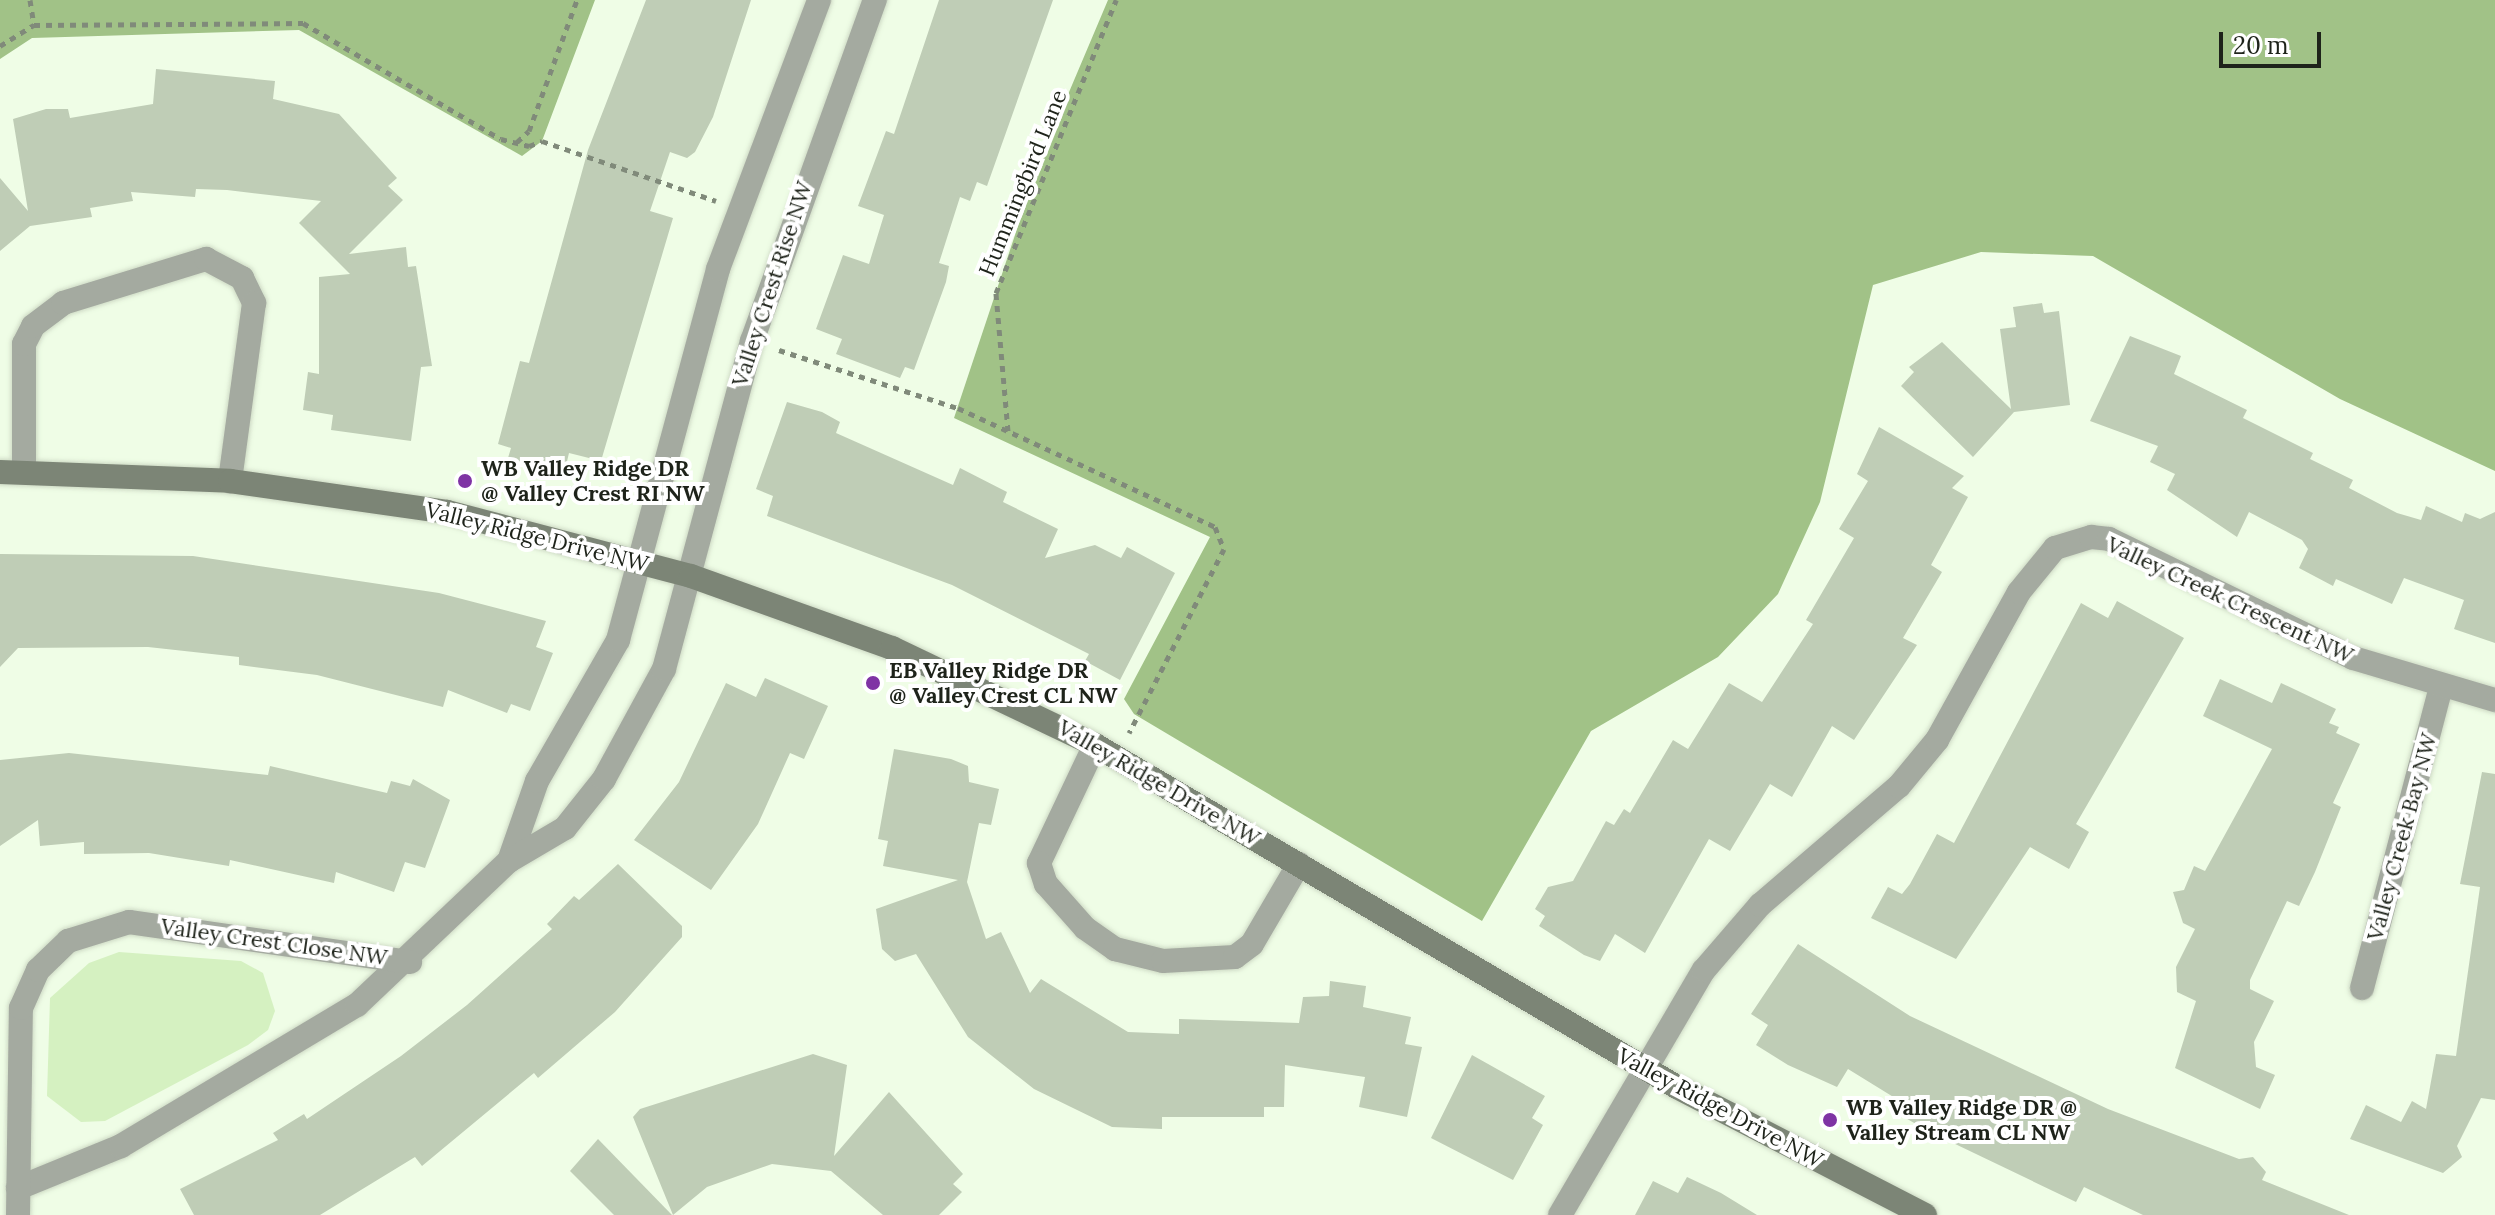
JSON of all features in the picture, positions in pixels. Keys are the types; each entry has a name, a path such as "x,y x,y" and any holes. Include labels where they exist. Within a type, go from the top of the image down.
{"street":[{"path":"640,560 691,360 740,210 819,0"},
{"name":"Valley Crest Rise NW","path":"691,576 752,341 875,0"},
{"path":"12,472 24,344 33,326 63,303 206,259 242,278 254,303 230,481"},
{"name":"Valley Ridge Drive NW","path":"12,472 230,481 447,512 640,560 892,648 1095,745 1644,1068 1925,1215"},
{"name":"Valley Creek Crescent NW","path":"1560,1215 1704,970 1760,905 1874,813 1909,775 2043,558 2071,540 2109,539 2353,658 2441,687 2495,700"},
{"name":"Valley Crest Close NW","path":"509,861 537,781 618,640 640,560"},
{"name":"Valley Crest Close NW","path":"18,1188 121,1146 240,1081 410,962 509,861 565,828 625,747 664,669 691,576"},
{"name":"Valley Creek Bay NW","path":"2362,988 2441,687"},
{"path":"1095,745 1039,863 1046,884 1085,928 1115,949 1163,961 1235,957 1252,944 1299,864"},
{"name":"Valley Crest Close NW","path":"18,1215 21,1008 38,970 68,941 129,922 410,962"}],"path":[{"path":"30,0 34,25"},
{"path":"517,143 529,131 577,0"},
{"name":"Hummingbird Lane","path":"1008,432 996,293 1116,0"},
{"path":"0,46 34,25 303,23 517,143 542,141 740,210"},
{"path":"752,341 958,408 1215,527 1224,549 1117,758"}],"green space":[{"path":"0,0 595,0 542,141 522,156 299,30 32,38 0,59"},
{"path":"1108,0 2495,0 2495,471 2340,399 2093,256 1981,252 1873,285 1820,502 1778,594 1718,657 1591,731 1482,921 1134,714 1124,699 1210,537 954,418 1039,163"},
{"path":"119,952 241,961 263,973 275,1011 268,1030 248,1045 105,1121 81,1122 47,1096 50,998 89,963"}],"building":[{"path":"646,0 751,0 713,117 695,152 687,158 670,152 650,211 673,218 601,461 569,453 564,474 508,458 511,448 498,444 520,361 529,363 588,150"},
{"path":"939,0 1053,0 987,186 977,182 970,201 960,197 939,263 949,266 946,282 914,370 905,367 900,378 836,354 842,339 816,329 843,255 869,264 884,215 858,206 886,131 894,134"},
{"path":"156,69 275,81 273,99 339,114 397,178 388,186 403,200 349,254 406,247 408,267 416,266 432,366 421,367 411,441 331,430 333,415 303,410 308,372 319,374 319,277 350,274 299,223 321,201 227,190 196,189 195,197 131,192 133,201 90,208 92,217 30,226 0,251 0,178 28,211 13,119 46,109 68,109 70,118 153,104"},
{"path":"2042,303 2044,313 2059,311 2070,405 2014,412 1973,457 1901,386 1914,372 1909,367 1942,342 2011,409 2000,329 2016,327 2013,307"},
{"path":"2130,336 2181,356 2174,374 2247,410 2243,418 2313,453 2310,459 2353,480 2349,488 2397,513 2421,520 2426,506 2462,522 2465,513 2480,519 2495,512 2495,643 2454,629 2464,600 2404,578 2392,604 2336,579 2333,586 2299,568 2308,549 2302,540 2249,512 2237,537 2167,490 2175,474 2150,462 2158,446 2090,421"},
{"path":"787,402 822,412 840,422 836,433 953,485 960,468 1007,492 1003,502 1058,529 1045,558 1095,545 1121,558 1127,547 1175,573 1120,680 1085,661 1089,654 952,585 767,516 773,496 756,489"},
{"path":"1879,427 1964,476 1952,488 1968,497 1931,565 1942,572 1903,638 1917,645 1854,740 1832,726 1792,797 1770,784 1730,851 1709,839 1645,953 1615,934 1600,961 1584,955 1539,926 1545,916 1535,909 1548,887 1573,881 1606,821 1614,825 1624,809 1630,813 1673,740 1688,749 1729,683 1762,702 1813,624 1806,620 1854,538 1839,529 1868,481 1857,474"},
{"path":"0,554 193,556 439,593 546,621 536,647 553,653 530,711 511,704 507,713 448,690 443,707 317,675 239,665 239,657 148,647 18,648 0,667"},
{"path":"2117,601 2184,638 2076,824 2089,832 2069,869 2030,847 1956,959 1871,918 1888,887 1902,894 1910,884 1937,834 1954,843 2081,603 2108,618"},
{"path":"765,678 828,706 804,759 790,753 758,824 711,890 634,840 679,782 726,683 756,697"},
{"path":"2220,679 2272,703 2281,683 2336,709 2329,723 2339,727 2336,733 2360,744 2333,803 2341,807 2315,872 2299,906 2287,901 2250,980 2250,989 2274,1001 2254,1042 2256,1067 2275,1075 2260,1109 2175,1068 2196,1001 2177,992 2176,967 2195,929 2183,923 2173,892 2184,890 2194,866 2205,871 2272,749 2203,716"},
{"path":"894,749 951,759 968,766 969,782 999,789 991,825 979,823 967,882 986,939 1001,932 1030,993 1041,979 1128,1032 1179,1034 1179,1019 1299,1023 1303,997 1329,996 1330,981 1366,986 1363,1007 1411,1017 1405,1044 1422,1047 1407,1117 1359,1107 1365,1077 1285,1065 1284,1107 1264,1107 1264,1117 1162,1117 1162,1129 1112,1127 1034,1089 968,1037 916,954 895,961 882,949 876,909 958,880 883,866 888,841 878,839"},
{"path":"69,753 268,775 270,766 387,793 391,781 410,786 413,779 450,800 425,868 405,862 394,892 336,872 334,883 230,860 229,866 149,853 84,854 84,842 40,846 38,820 0,846 0,760"},
{"path":"2482,772 2495,774 2495,1100 2481,1098 2457,1146 2462,1157 2443,1173 2350,1139 2366,1105 2401,1122 2412,1101 2426,1109 2436,1054 2456,1056 2480,887 2460,884"},
{"path":"618,864 682,926 682,937 615,1012 538,1078 534,1073 422,1166 415,1157 320,1215 194,1215 180,1189 278,1140 273,1133 304,1114 307,1119 401,1056 467,1005 552,929 547,924 574,896 579,900"},
{"path":"1798,944 1910,1016 2108,1109 2239,1159 2253,1157 2266,1172 2262,1180 2349,1215 2143,1215 2084,1187 2076,1202 1928,1131 1890,1109 1895,1098 1848,1069 1837,1087 1788,1065 1756,1045 1768,1025 1751,1014"},
{"path":"813,1054 847,1065 834,1156 889,1092 963,1174 953,1184 962,1192 939,1215 883,1215 831,1171 772,1164 707,1187 673,1215 633,1117 640,1109"},
{"path":"1472,1055 1545,1096 1532,1118 1543,1125 1513,1180 1431,1138"},
{"path":"598,1139 672,1215 614,1215 570,1171"},
{"path":"1687,1177 1757,1215 1635,1215 1653,1181 1678,1193"}],"place":[{"name":"WB Valley Ridge DR @ Valley Crest RI NW","path":"465,481"},
{"name":"EB Valley Ridge DR @ Valley Crest CL NW","path":"873,683"},
{"name":"WB Valley Ridge DR @ Valley Stream CL NW","path":"1830,1120"}]}
